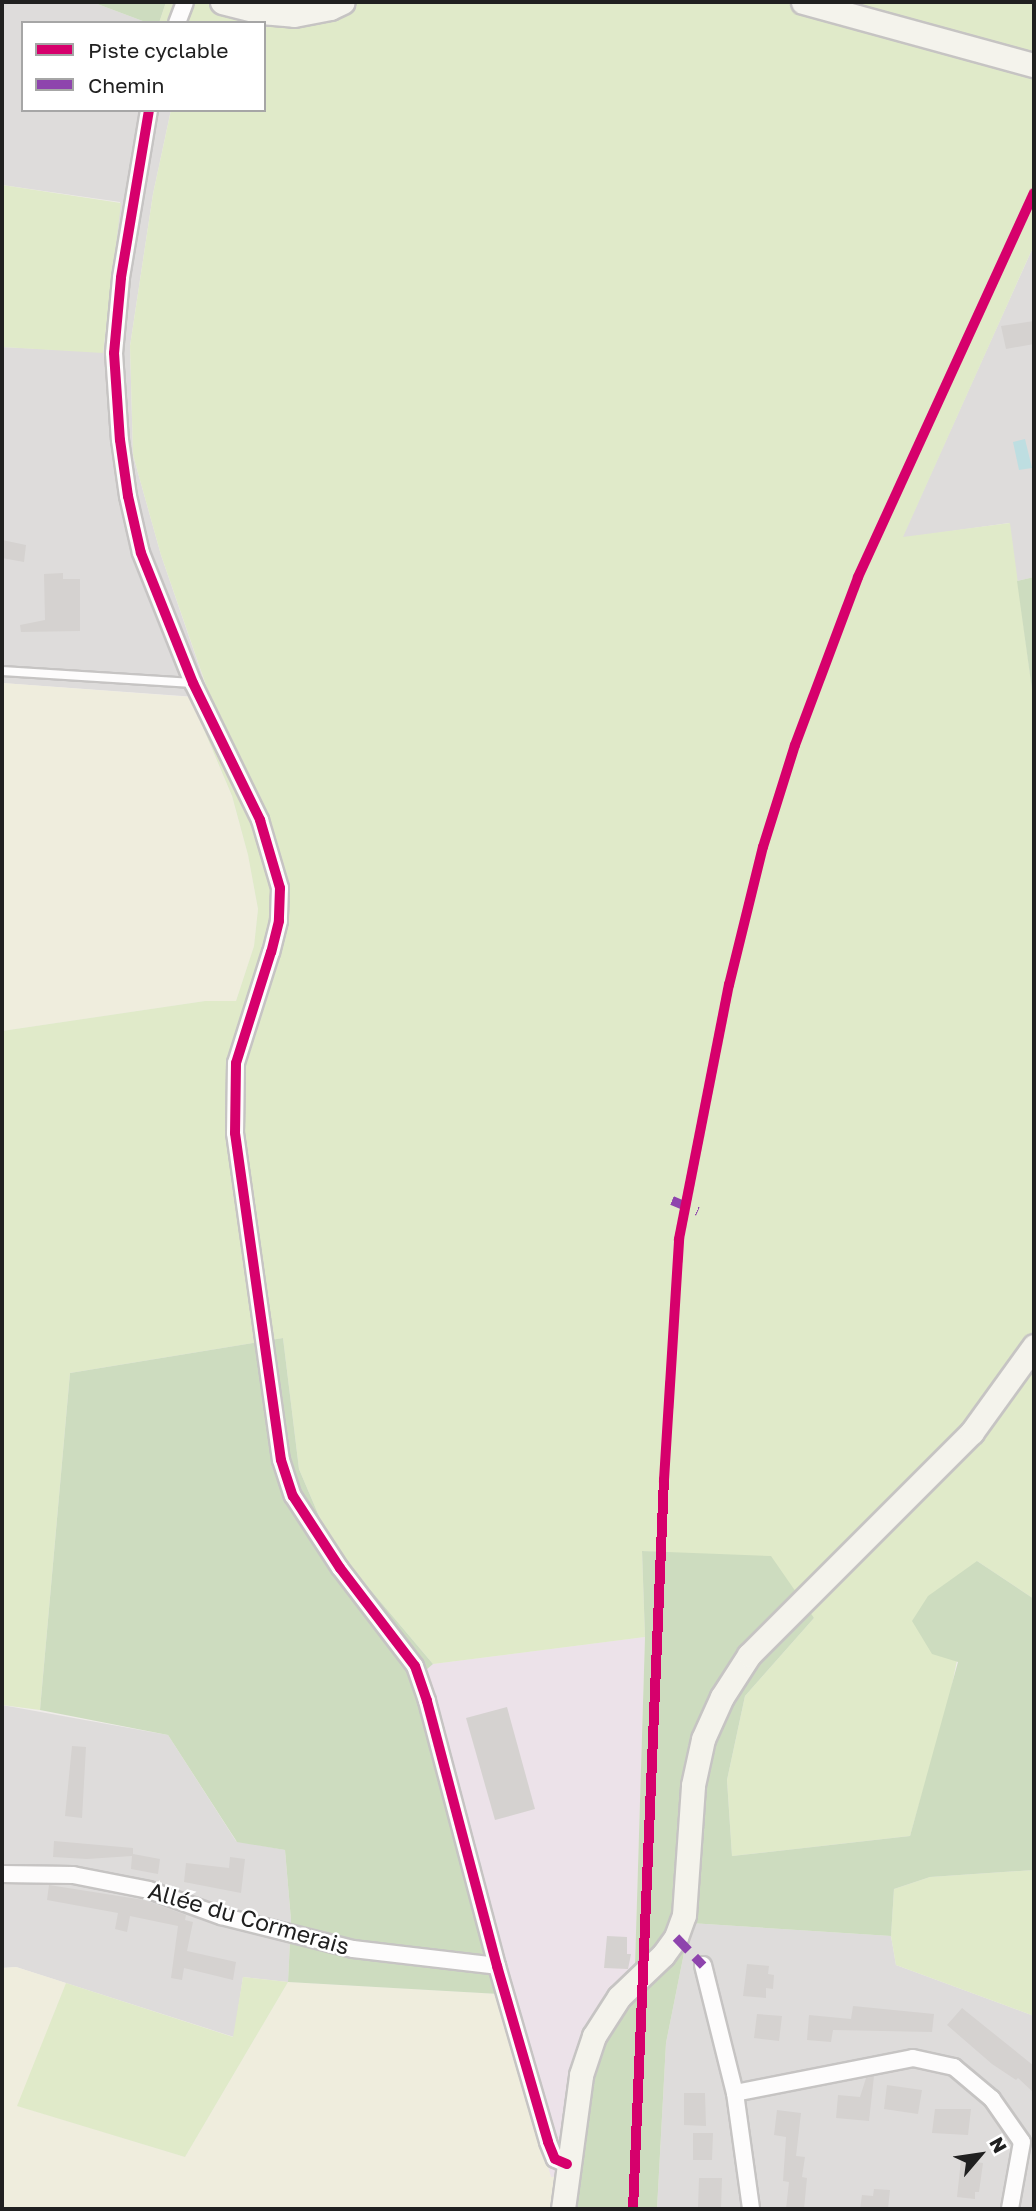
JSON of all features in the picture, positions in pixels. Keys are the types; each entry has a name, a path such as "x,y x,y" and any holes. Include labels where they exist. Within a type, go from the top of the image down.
{"street":[{"path":"178,21 185,2"},
{"path":"222,2 261,12 294,15 331,9 343,2"},
{"path":"803,2 1034,65"},
{"path":"149,112 121,278 114,353 120,440 128,496 141,553 193,683 260,820 280,888 279,921 236,1063 235,1133 281,1460 293,1496 340,1568 415,1666 454,1796 497,1966 548,2142 555,2159 567,2164"},
{"path":"563,2209 581,2075 594,2036 610,2008 676,1937 684,1915 693,1785 703,1739 722,1697 749,1656 972,1432 1034,1346"},
{"name":"Allée du Cormerais","path":"2,1874 72,1875 137,1887 220,1916 353,1949 497,1966"},
{"path":"703,1965 735,2093 751,2209"},
{"path":"735,2093 913,2058 954,2067 992,2099 1028,2140 1010,2209"}],"lane":[{"path":"2,671 193,683"}],"shaded area":[{"path":"2,2 92,2 143,21 21,21 21,112 171,112 153,194 130,346 133,455 161,555 210,698 2,683 2,347 103,352 120,202 2,185"},
{"path":"1034,245 1034,577 1017,581 1009,523 902,538"},
{"path":"2,683 190,697 232,797 248,855 258,909 254,946 236,1001 205,1001 2,1031"},
{"path":"645,1637 634,1998 576,2175 551,2178 412,1682 433,1664"},
{"path":"2,1705 168,1735 236,1841 285,1850 291,1920 288,1982 243,1977 234,2037 16,1967 2,1968"},
{"path":"690,1923 891,1936 896,1965 1034,2016 1034,2209 657,2209 666,2043"},
{"path":"16,1967 66,1983 18,2106 185,2157 288,1982 499,1994 551,2177 576,2175 572,2209 2,2209 2,1968"}],"green space":[{"path":"92,2 166,2 160,21 143,21"},
{"path":"166,2 1034,2 1034,245 903,537 1010,523 1034,704 1034,1599 977,1561 949,1700 910,1836 732,1856 727,1780 745,1696 814,1618 677,1554 642,1551 645,1637 433,1664 330,1542 299,1469 283,1338 70,1373 40,1710 2,1705 2,1031 205,1001 236,1001 254,946 258,909 248,855 232,796 190,697 210,697 161,555 133,455 130,346 153,194 171,112 266,112 266,21 160,21"},
{"path":"2,185 121,203 103,353 2,347"},
{"path":"1034,577 1034,704 1017,581"},
{"path":"283,1338 299,1469 330,1542 433,1664 412,1682 499,1994 288,1982 291,1920 285,1850 237,1842 168,1735 40,1710 70,1373"},
{"path":"642,1551 771,1556 814,1618 745,1696 727,1780 732,1856 910,1836 958,1662 932,1654 912,1621 928,1596 977,1561 1034,1599 1034,1870 930,1877 894,1889 891,1936 690,1923 666,2043 657,2209 572,2209 589,2080 601,2041 634,1998 645,1637"},
{"path":"1034,1870 1034,2016 896,1965 891,1936 894,1889 930,1877"},
{"path":"243,1977 288,1982 185,2157 17,2106 66,1983 233,2037"}],"water":[{"path":"1025,439 1032,468 1019,470 1013,442"}],"building":[{"path":"1034,321 1034,344 1006,349 1001,326"},
{"path":"2,540 26,545 24,562 2,558"},
{"path":"63,573 63,579 80,579 80,631 21,632 20,625 45,620 44,574"},
{"path":"507,1707 535,1809 495,1820 466,1718"},
{"path":"72,1746 86,1747 82,1818 65,1816"},
{"path":"54,1841 133,1848 133,1854 160,1859 158,1874 131,1869 132,1856 87,1859 53,1857"},
{"path":"230,1857 245,1859 241,1893 184,1882 186,1863 229,1868"},
{"path":"49,1885 144,1900 186,1915 185,1920 193,1922 187,1951 236,1962 233,1980 184,1968 182,1980 171,1978 178,1926 130,1916 127,1932 115,1929 118,1913 47,1900"},
{"path":"607,1936 627,1937 627,1954 631,1954 628,1969 604,1968"},
{"path":"747,1964 769,1966 768,1974 774,1975 773,1989 766,1988 766,1998 743,1996"},
{"path":"853,2006 934,2014 932,2032 833,2030 831,2042 807,2040 809,2015 851,2019"},
{"path":"962,2008 1034,2066 1034,2093 1018,2078 1016,2080 992,2064 947,2025"},
{"path":"757,2014 782,2016 779,2041 754,2038"},
{"path":"874,2076 869,2121 836,2118 838,2095 860,2097 866,2078"},
{"path":"887,2085 922,2090 918,2114 884,2109"},
{"path":"684,2093 705,2093 706,2126 684,2125"},
{"path":"935,2109 971,2109 968,2135 932,2133"},
{"path":"777,2110 801,2113 796,2156 805,2157 802,2177 807,2178 804,2209 786,2209 789,2182 783,2181 786,2137 774,2135"},
{"path":"693,2133 713,2133 712,2160 693,2160"},
{"path":"961,2160 983,2163 979,2192 975,2192 975,2199 957,2197"},
{"path":"699,2178 722,2178 721,2209 698,2208"},
{"path":"874,2189 890,2190 888,2209 860,2209 862,2195 873,2196"}],"marked path":[{"path":"672,1200 698,1211"},
{"path":"676,1937 703,1965"}],"cycle path":[{"path":"149,112 121,278 114,353 120,440 128,496 141,553 193,683 260,820 280,888 279,921 236,1063 235,1133 281,1460 293,1496 340,1568 415,1666 427,1701 497,1966 548,2142 555,2159 567,2164"},
{"path":"633,2209 664,1480 679,1239 729,985 763,847 795,745 858,577 1034,193"}]}
